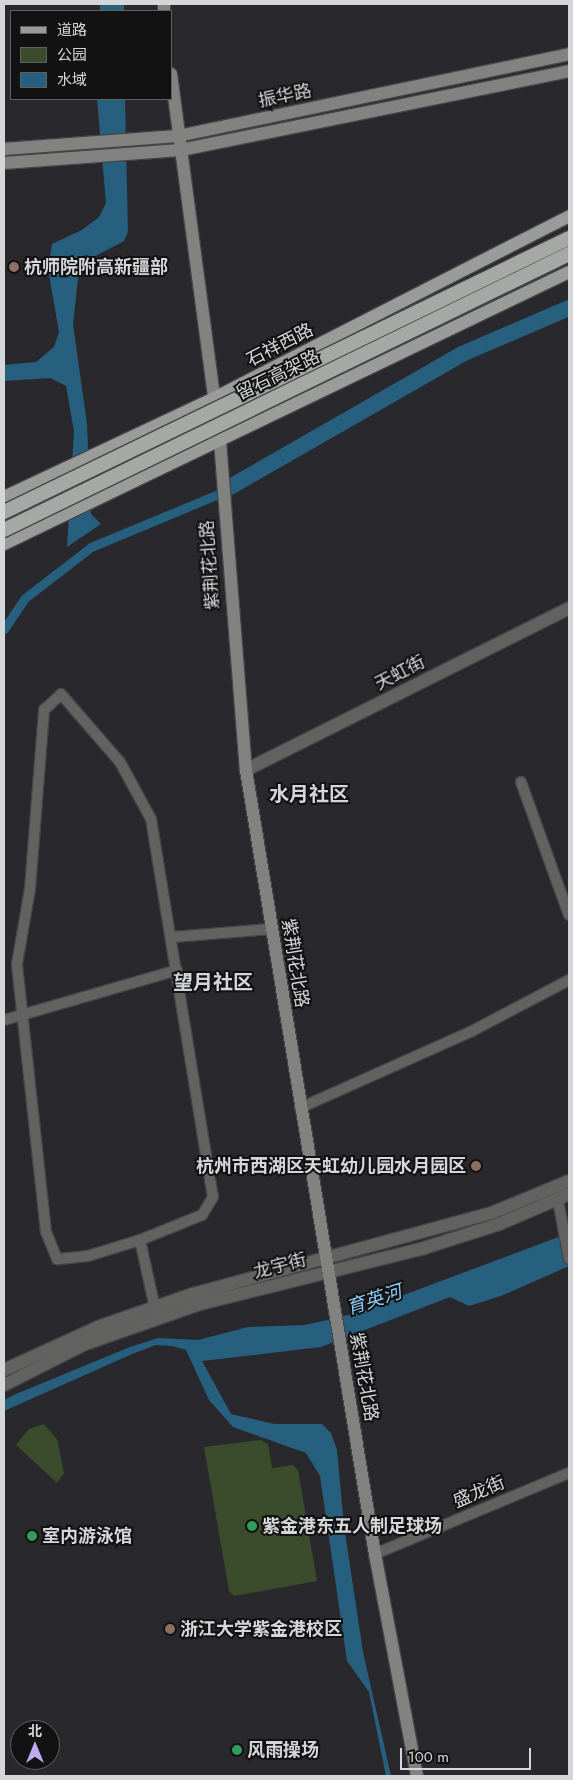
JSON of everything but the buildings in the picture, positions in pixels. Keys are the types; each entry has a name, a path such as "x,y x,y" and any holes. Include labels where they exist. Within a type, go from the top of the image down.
{"highway":[{"name":"留石高架路","path":"4,512 569,238"},
{"name":"留石高架路","path":"4,530 569,254"}],"main road":[{"name":"振华路","path":"4,149 147,140 178,136 569,54"},
{"name":"振华路","path":"4,163 181,150 569,71"},
{"name":"紫荆花北路","path":"172,83 220,441 246,770 374,1554 417,1776"},
{"name":"石祥西路","path":"4,497 214,398 569,216"},
{"path":"4,544 569,272"}],"street":[{"name":"天虹街","path":"246,770 569,608"},
{"path":"61,694 120,762 151,819 172,937 213,1197 202,1215 140,1240 88,1256 57,1259 46,1232 20,1018 17,964 30,890 44,710 61,694"},
{"path":"521,782 569,915"},
{"path":"172,937 272,929"},
{"path":"4,1020 20,1018 177,970"},
{"path":"300,1108 472,1031 569,980"},
{"name":"龙宇街","path":"4,1384 11,1370 155,1308 324,1257 494,1212 569,1181"},
{"path":"564,1197 564,1228 569,1259"},
{"name":"龙宇街","path":"11,1370 200,1304 424,1248 564,1197"},
{"path":"140,1240 155,1308"},
{"name":"盛龙街","path":"374,1554 569,1472"}],"green space":[{"path":"44,1424 57,1439 64,1473 57,1483 16,1445 29,1429"},
{"name":"紫金港东五人制足球场","path":"261,1440 268,1444 272,1468 293,1465 298,1470 317,1581 234,1596 229,1591 204,1447"}],"water":[{"path":"100,4 124,4 124,10 100,10"},
{"path":"97,100 125,100 128,232 124,241 86,261 79,270 73,324 87,424 91,514 101,524 67,547 74,431 66,386 50,378 4,381 4,365 36,362 54,347 59,332 48,269 52,244 82,230 99,217 106,203"},
{"path":"569,1233 569,1266 501,1296 469,1306 450,1297 321,1347 202,1361 231,1414 274,1424 322,1424 331,1433 337,1450 344,1526 363,1652 391,1776 386,1776 369,1692 347,1661 320,1476 306,1453 233,1427 209,1400 186,1350 172,1346 156,1345 132,1354 4,1411 4,1400 16,1394 130,1347 158,1338 198,1340 248,1327 305,1325 353,1314"}],"waterway":[{"path":"230,487 462,354 569,308"},
{"path":"4,629 25,598 91,547 216,495"}],"place":[{"name":"杭师院附高新疆部","path":"14,267"},
{"name":"杭州市西湖区天虹幼儿园水月园区","path":"476,1166"},
{"name":"紫金港东五人制足球场","path":"252,1526"},
{"name":"室内游泳馆","path":"32,1536"},
{"name":"浙江大学紫金港校区","path":"170,1629"},
{"name":"风雨操场","path":"237,1750"}],"district":[{"name":"水月社区","path":"309,794"},
{"name":"望月社区","path":"213,982"}],"water label":[{"name":"育英河","path":"374,1300"}]}
